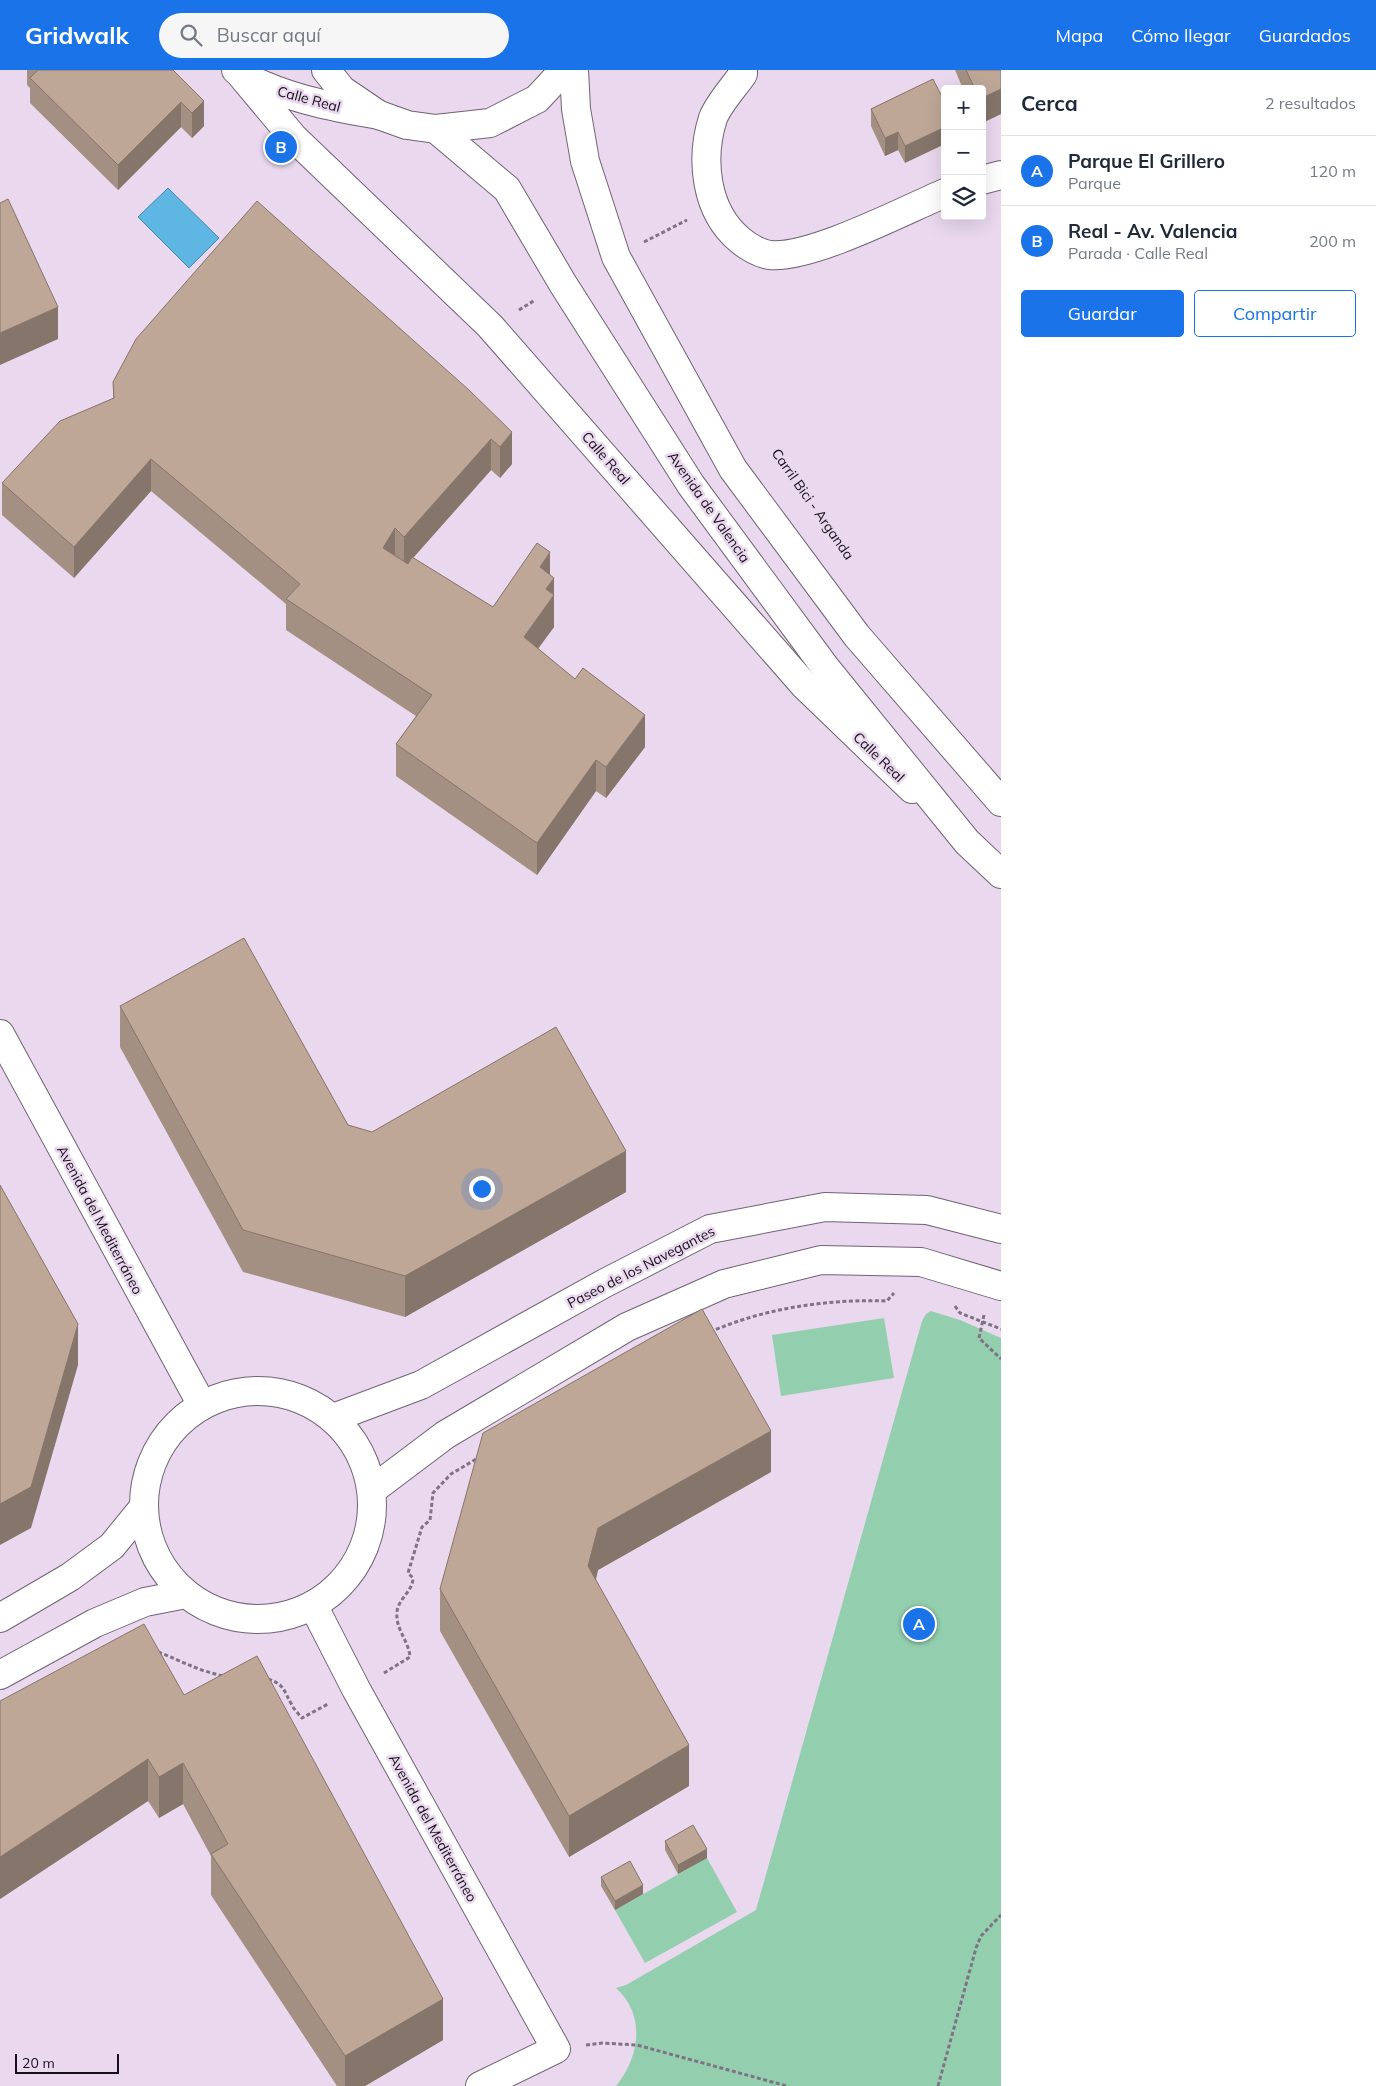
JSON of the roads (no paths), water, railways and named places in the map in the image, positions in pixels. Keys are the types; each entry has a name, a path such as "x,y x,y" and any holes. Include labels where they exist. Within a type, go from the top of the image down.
{"main road":[{"path":"326,70 342,90 379,114 407,125 436,130 490,123 537,99 564,70"},
{"path":"574,70 576,109 585,160 616,257 733,469 857,636 1001,802"},
{"path":"743,70 743,74 714,116 706,144 707,173 714,206 728,230 747,246 770,255 805,251 941,195"},
{"name":"Calle Real","path":"240,72 285,94 330,106 379,114"},
{"name":"Calle Real","path":"240,72 293,137 490,326 805,686 967,842"},
{"name":"Avenida de Valencia","path":"436,130 507,189 563,284 691,484 824,667 967,842 1001,874"},
{"path":"986,179 1001,175"},
{"name":"Avenida del Mediterráneo","path":"0,1034 202,1405"},
{"name":"Paseo de los Navegantes","path":"333,1418 421,1385 605,1282 710,1229 825,1207 927,1210 1001,1229"},
{"path":"372,1490 445,1435 627,1327 724,1284 821,1260 921,1262 997,1284"},
{"path":"269,1391 303,1400 333,1418 352,1439 365,1464 372,1490 371,1524 360,1557 340,1584 313,1605 282,1617 248,1619 216,1611 186,1594 163,1570 148,1540 143,1508 146,1477 158,1448 177,1424 202,1405 234,1393 269,1391"},
{"path":"0,1618 70,1577 112,1546 143,1508"},
{"path":"0,1675 95,1623 145,1602 186,1594"},
{"name":"Avenida del Mediterráneo","path":"313,1605 356,1689 556,2050 480,2086"}],"water":[{"path":"168,188 219,238 189,268 138,217"}],"place":[{"name":"Real - Av. Valencia","path":"281,147"},
{"name":"Parque El Grillero","path":"919,1624"}]}
